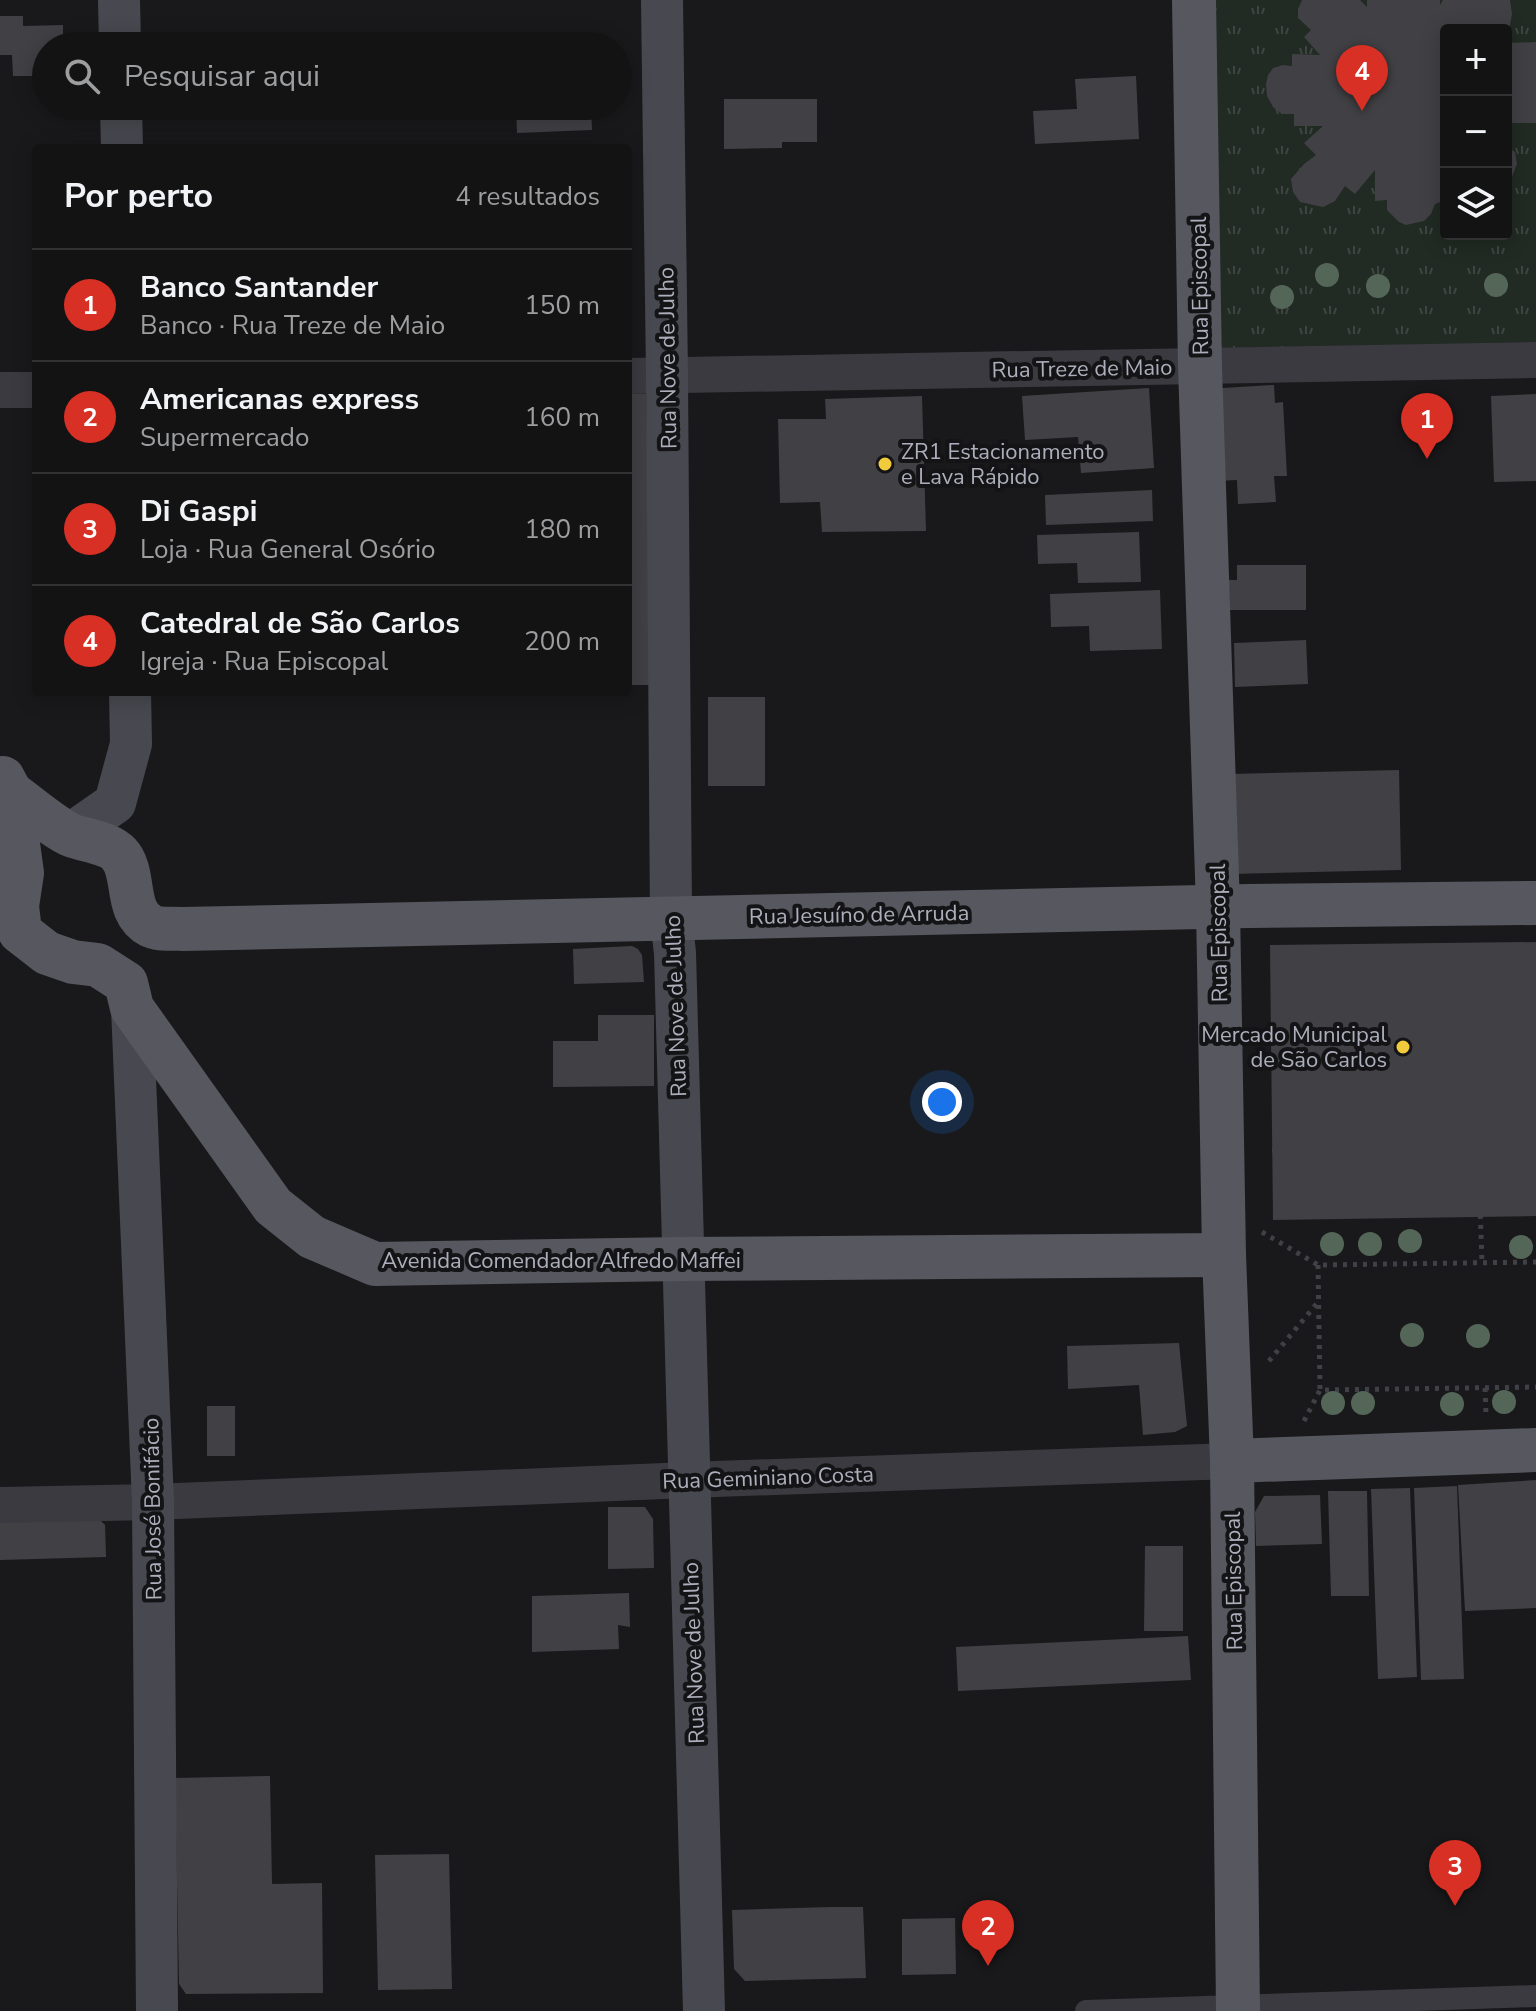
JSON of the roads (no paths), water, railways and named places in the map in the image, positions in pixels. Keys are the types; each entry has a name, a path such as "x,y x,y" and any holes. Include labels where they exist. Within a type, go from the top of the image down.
{"main road":[{"path":"119,0 120,32"},
{"name":"Rua Nove de Julho","path":"662,0 648,376 675,953 704,2011"},
{"name":"Rua Episcopal","path":"1194,0 1200,367 1232,1461 1238,2008"},
{"path":"121,120 122,144"},
{"path":"22,873 30,852 40,842 69,835 115,803 131,744 130,696"},
{"path":"6,783 69,835"},
{"name":"Avenida Comendador Alfredo Maffei","path":"6,783 22,873 10,932 47,953 73,962 98,965 126,983 132,1008 273,1206 312,1237 375,1264 1224,1255"},
{"name":"Rua Jesuíno de Arruda","path":"69,835 119,852 127,869 137,913 151,927 182,929 1536,903"},
{"name":"Rua José Bonifácio","path":"132,1008 153,1502 157,2011"},
{"name":"Rua Geminiano Costa","path":"1232,1461 1536,1450"}],"street":[{"name":"Rua Treze de Maio","path":"648,376 1536,360"},
{"path":"0,390 32,390"},
{"name":"Rua Geminiano Costa","path":"0,1505 153,1502 1232,1461"},
{"path":"1086,2011 1536,1996"}],"place":[{"name":"Catedral de São Carlos","path":"1362,111"},
{"name":"Banco Santander","path":"1427,459"},
{"name":"ZR1 Estacionamento e Lava Rápido","path":"885,464"},
{"name":"Mercado Municipal de São Carlos","path":"1403,1047"},
{"name":"Di Gaspi","path":"1455,1906"},
{"name":"Americanas express","path":"988,1966"}]}
